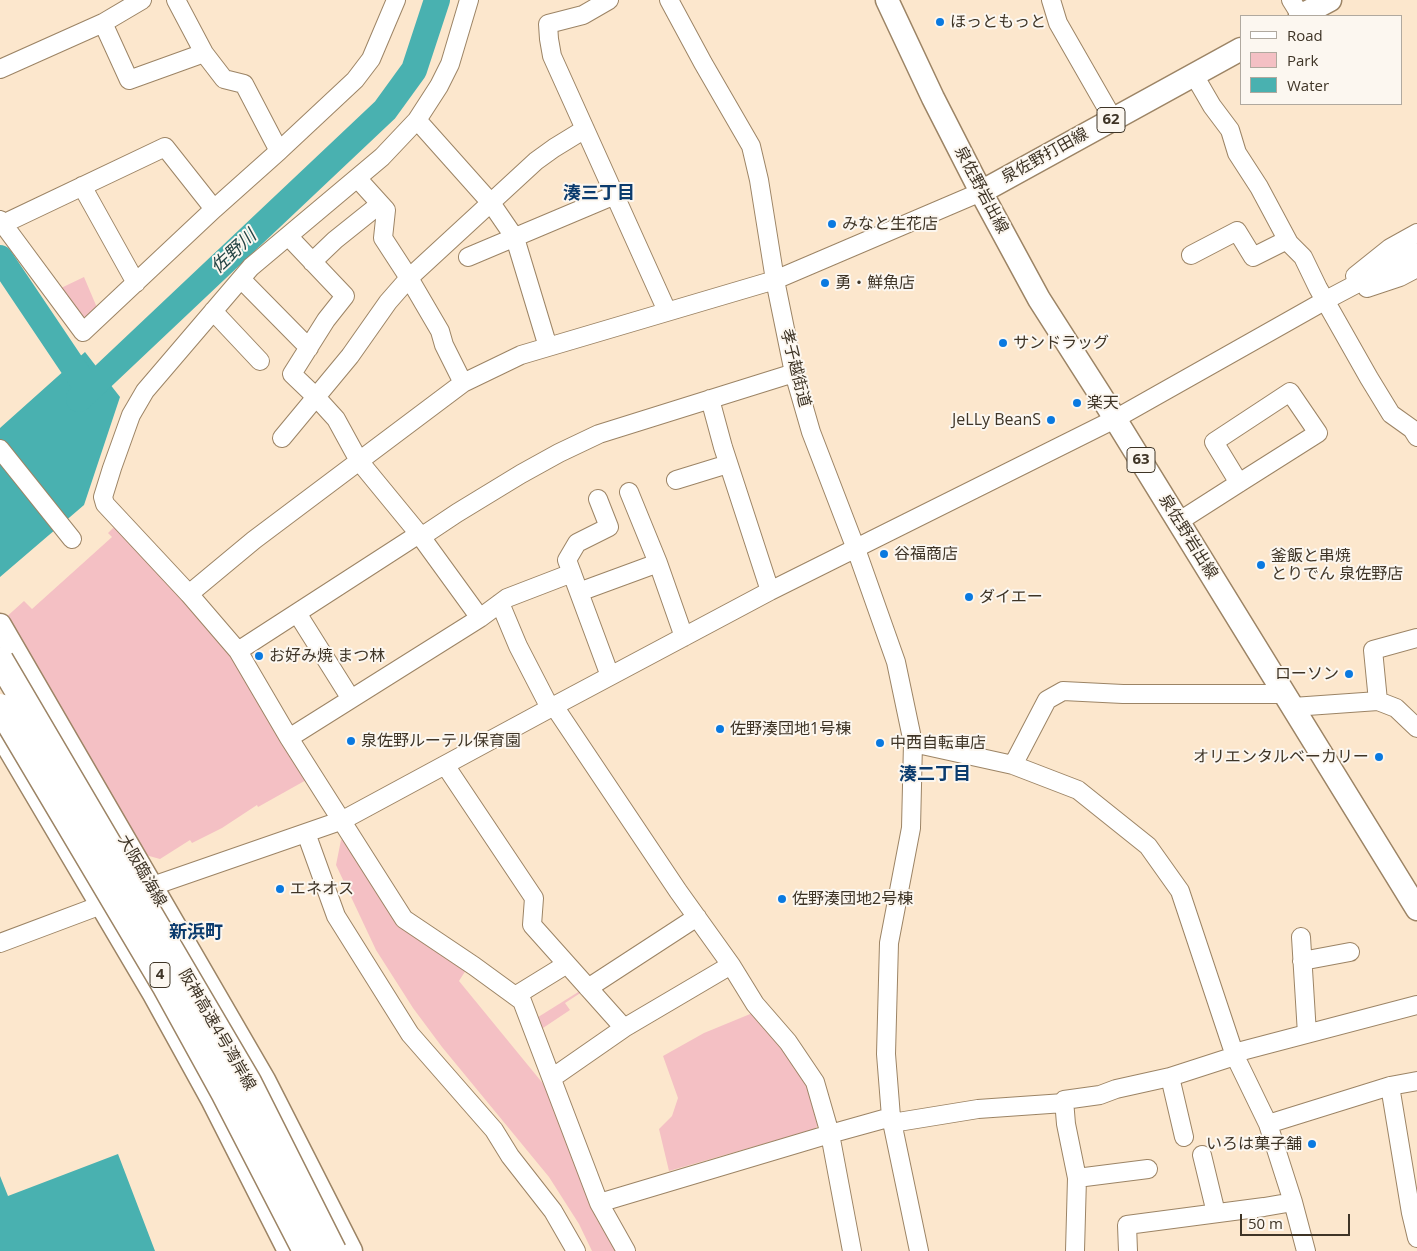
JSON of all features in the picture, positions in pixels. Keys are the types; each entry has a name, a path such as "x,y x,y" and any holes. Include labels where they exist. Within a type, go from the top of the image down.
{"highway":[{"name":"阪神高速4号湾岸線","path":"0,660 248,1082 334,1251"},
{"name":"阪神高速4号湾岸線","path":"0,707 165,985 225,1094 306,1251"}],"main road":[{"name":"泉佐野岩出線","path":"887,0 933,98 1039,299 1417,908"},
{"path":"1303,15 1330,0"},
{"name":"泉佐野打田線","path":"981,192 1240,50"},
{"name":"大阪臨海線","path":"0,625 264,1080 351,1251"},
{"path":"0,733 154,994 204,1085 289,1251"}],"street":[{"path":"0,70 103,23 142,0"},
{"path":"176,0 204,52 224,79 244,84 279,151"},
{"path":"214,209 165,147 1,222 83,332 355,80 370,59 396,0"},
{"path":"469,0 450,64 439,86 417,120 382,157 250,267 145,391 131,415 103,497 104,504 189,594 238,651 289,738 343,820 404,919 474,966 522,1002 599,1203 626,1251"},
{"path":"608,0 583,15 548,24 552,56 667,311"},
{"name":"孝子越街道","path":"669,0 751,146 759,180 775,280 794,373 811,432 856,549 896,662 914,743 911,828 889,943 886,1054 892,1120 919,1251"},
{"path":"1051,0 1058,22 1113,119"},
{"path":"1292,0 1300,15"},
{"path":"103,23 129,80 204,52"},
{"path":"1194,75 1212,106 1230,130 1236,153 1259,187 1287,240 1302,257 1369,378 1392,414 1415,430"},
{"path":"417,120 491,203 515,238 548,347"},
{"path":"282,438 350,356 388,302 409,278 536,161 585,129"},
{"path":"357,178 386,210 384,238 440,331 444,345 463,383"},
{"path":"82,186 136,283"},
{"path":"189,594 254,540 463,383 521,355 775,280 981,192"},
{"path":"468,257 615,195"},
{"path":"312,262 335,240 380,204"},
{"path":"1191,256 1237,231 1253,257 1287,240"},
{"path":"1326,300 1390,248 1417,233"},
{"path":"288,236 345,296 326,320 292,374 336,419 359,460 420,535 480,618"},
{"path":"0,943 151,886 343,820 770,591 1115,419 1326,300 1417,252"},
{"path":"1326,300 1400,277 1417,268"},
{"path":"241,279 309,348"},
{"path":"213,311 260,361"},
{"path":"238,651 456,513 521,474 584,441 599,434 794,373"},
{"path":"1178,522 1240,483 1318,433 1290,392 1214,442 1240,483"},
{"path":"710,399 728,464 770,591"},
{"path":"0,449 72,539"},
{"path":"676,480 728,464"},
{"path":"629,492 658,563 684,637"},
{"path":"598,499 608,527 577,543 567,560 610,676"},
{"path":"579,592 658,563"},
{"path":"289,738 480,618 507,598 572,573"},
{"path":"500,603 518,646 552,707 731,965 755,1004 788,1042 815,1082 830,1134 852,1251"},
{"path":"297,613 350,699"},
{"path":"1378,701 1373,650 1417,638"},
{"path":"1013,765 1047,700 1063,691 1289,701 1378,701 1396,708 1417,728"},
{"path":"914,743 1013,765 1078,790 1148,846 1180,891 1235,1054 1268,1124 1293,1202 1306,1251"},
{"path":"445,765 534,898 532,925 624,1028"},
{"path":"306,833 336,916 410,1034 494,1130 510,1156 553,1211 576,1251"},
{"path":"588,988 697,917"},
{"path":"1301,937 1307,1034"},
{"path":"1302,961 1350,952"},
{"path":"515,996 567,964"},
{"path":"552,1078 624,1028 731,965"},
{"path":"599,1203 830,1134 892,1120 978,1109 1064,1103 1064,1100 1100,1095 1116,1089 1170,1076 1235,1054 1417,1005"},
{"path":"1170,1076 1184,1137"},
{"path":"1268,1124 1390,1086 1417,1081"},
{"path":"1390,1086 1411,1213 1417,1238"},
{"path":"1064,1103 1066,1124 1077,1178 1075,1251"},
{"path":"1202,1155 1216,1213"},
{"path":"1077,1178 1148,1169"},
{"path":"1128,1251 1127,1224 1293,1202"}],"green space":[{"path":"84,277 98,310 91,318 80,316 61,288"},
{"path":"114,527 226,644 308,779 258,807 257,805 222,828 192,843 190,840 160,859 142,854 3,620 24,601 32,609 112,537 108,533"},
{"path":"346,837 401,921 466,970 459,981 545,1086 596,1218 616,1251 592,1251 579,1224 549,1177 442,1047 413,1008 376,950 336,865 341,840"},
{"path":"583,989 585,990 565,1003 570,1010 540,1030 535,1019"},
{"path":"755,1012 806,1079 820,1122 815,1129 669,1171 659,1129 672,1116 678,1098 663,1056 704,1033"}],"water":[{"path":"85,352 120,397 84,505 0,577 0,428"},
{"path":"118,1154 155,1251 0,1251 0,1176 8,1196"}],"waterway":[{"name":"佐野川","path":"79,399 385,110 414,70 437,0"},
{"path":"0,258 88,389"}],"place":[{"name":"ほっともっと","path":"940,22"},
{"name":"みなと生花店","path":"832,224"},
{"name":"勇・鮮魚店","path":"825,283"},
{"name":"サンドラッグ","path":"1003,343"},
{"name":"楽天","path":"1077,403"},
{"name":"JeLLy BeanS","path":"1051,420"},
{"name":"谷福商店","path":"884,554"},
{"name":"釜飯と串焼 とりでん 泉佐野店","path":"1261,565"},
{"name":"ダイエー","path":"969,597"},
{"name":"お好み焼 まつ林","path":"259,656"},
{"name":"ローソン","path":"1349,674"},
{"name":"佐野湊団地1号棟","path":"720,729"},
{"name":"泉佐野ルーテル保育園","path":"351,741"},
{"name":"中西自転車店","path":"880,743"},
{"name":"オリエンタルベーカリー","path":"1379,757"},
{"name":"エネオス","path":"280,889"},
{"name":"佐野湊団地2号棟","path":"782,899"},
{"name":"いろは菓子舗","path":"1312,1144"}],"district":[{"name":"湊三丁目","path":"599,194"},
{"name":"湊二丁目","path":"935,775"},
{"name":"新浜町","path":"196,933"}]}
